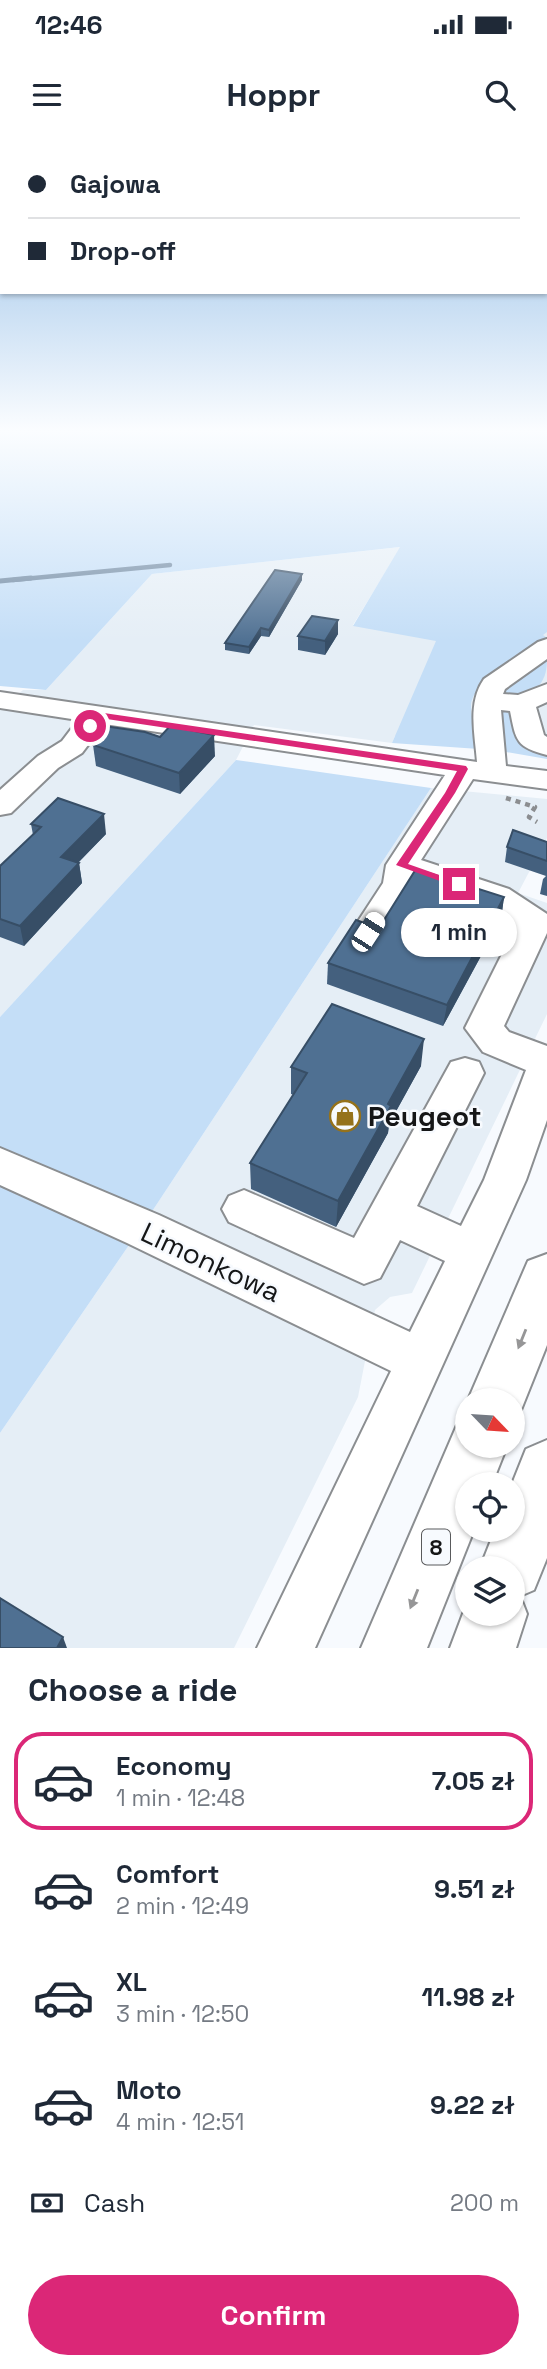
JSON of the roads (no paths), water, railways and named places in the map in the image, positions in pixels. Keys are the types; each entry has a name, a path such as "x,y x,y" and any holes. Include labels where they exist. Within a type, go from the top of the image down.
{"highway":[{"path":"502,1388 547,1278"},
{"name":"8","path":"394,1648 473,1458"},
{"path":"516,1556 547,1470"},
{"path":"483,1648 491,1626"}],"street":[{"path":"368,932 399,884 401,865 450,793 477,771 492,685 547,647"},
{"path":"487,702 522,704 547,692"},
{"path":"0,700 547,780"},
{"path":"522,704 530,738 547,746"},
{"path":"0,806 48,762 72,747 97,715"},
{"path":"286,1648 505,1180 547,1064 496,1042 484,1028 535,922 497,897 401,865"},
{"path":"244,1209 364,1264 465,1073"},
{"name":"Limonkowa","path":"0,1166 155,1235 421,1361"},
{"path":"391,1215 472,1252"}],"waterway":[{"path":"13,580 170,565"},
{"path":"0,581 31,578"}],"place":[{"name":"Peugeot","path":"345,1116"}]}
